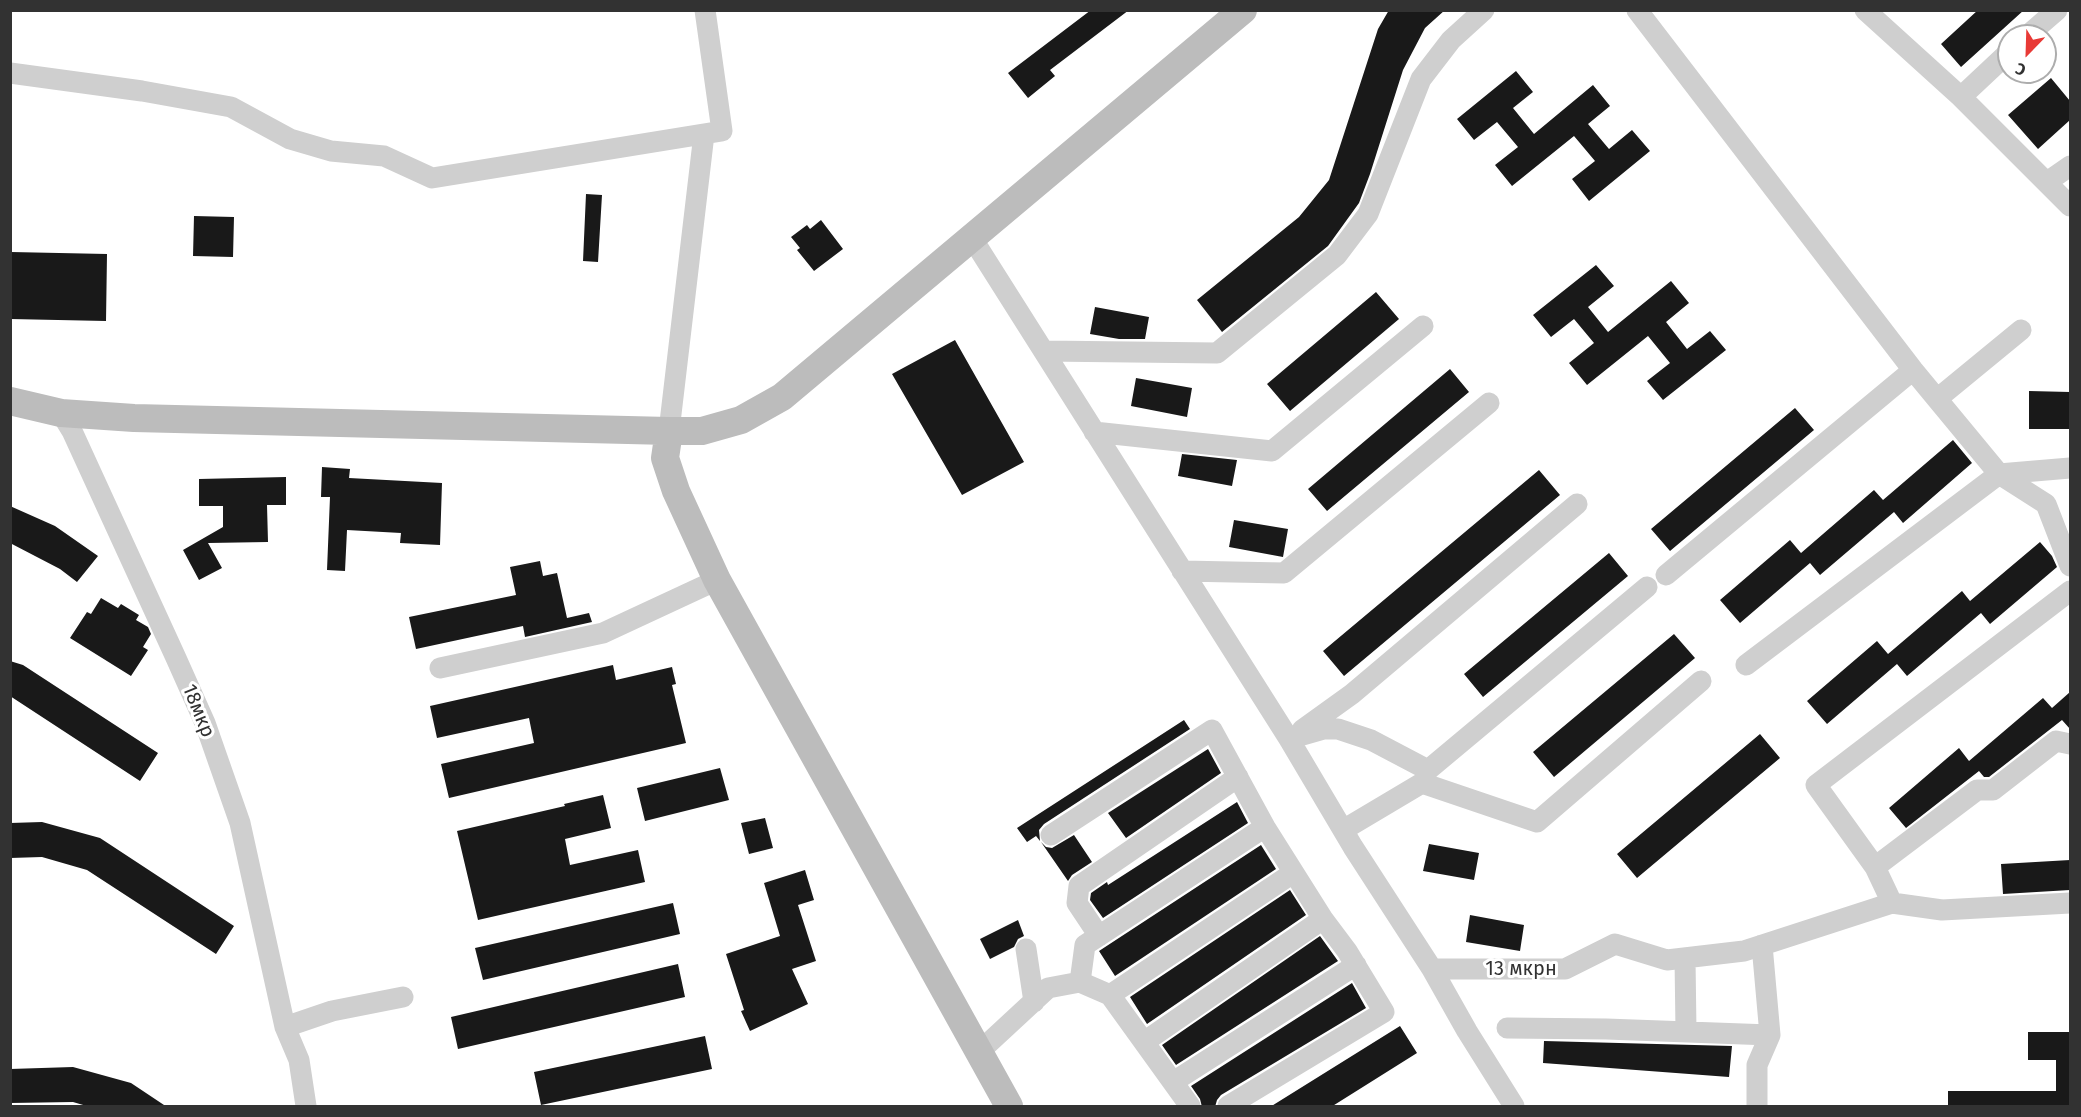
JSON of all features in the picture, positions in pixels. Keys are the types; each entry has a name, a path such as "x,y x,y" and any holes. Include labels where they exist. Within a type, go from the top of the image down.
{"main road":[{"path":"10,401 61,413 134,418 669,431 702,431 741,420 782,398 1244,10"},
{"path":"669,431 665,458 676,491 717,580 1009,1107"}],"street":[{"path":"10,74 142,91 231,107 290,139 331,151 384,156 432,178 722,131 705,10"},
{"path":"1044,351 1217,353 1337,255 1368,214 1421,79 1451,40 1484,10"},
{"path":"1637,10 1913,370 1999,474 2046,504 2070,566"},
{"path":"1865,10 1961,97 2070,206"},
{"path":"2041,24 2057,10"},
{"path":"1961,97 1997,63"},
{"path":"669,431 704,134"},
{"path":"2047,182 2070,166"},
{"path":"972,238 1289,739 1343,830 1432,969 1514,1107"},
{"path":"1094,432 1272,451 1423,326"},
{"path":"1937,399 2021,330"},
{"path":"1666,575 1913,370"},
{"path":"1182,571 1284,573 1489,403"},
{"name":"18мкр","path":"61,413 72,431 114,522 209,734 240,823 285,1027 299,1060 306,1107"},
{"path":"1746,665 1999,474 2070,468"},
{"path":"1289,739 1352,694 1577,504"},
{"path":"440,668 603,633 717,580"},
{"path":"1289,739 1324,729 1338,729 1371,740 1428,770 1647,587"},
{"path":"2070,591 1816,785 1875,867 1892,903 1942,910 2070,903"},
{"path":"1343,830 1422,783 1537,822 1701,681"},
{"path":"1051,836 1212,730 1293,873 1356,965 1384,1012 1228,1107"},
{"path":"1875,867 1977,790 1993,790 2056,741 2070,744"},
{"path":"1099,936 1077,903 1079,886 1238,777"},
{"path":"1080,982 1085,945 1265,827"},
{"path":"1110,995 1293,873"},
{"name":"13 мкрн","path":"1432,969 1565,969 1615,945 1667,960 1744,951 1892,903"},
{"path":"1144,1042 1323,919"},
{"path":"1757,1107 1757,1065 1770,1035 1771,942"},
{"path":"1026,949 1034,1002"},
{"path":"1685,958 1686,1031"},
{"path":"1173,1082 1356,965"},
{"path":"980,1051 1048,988 1080,982 1110,995 1190,1107"},
{"path":"285,1027 332,1011 403,997"},
{"path":"1507,1028 1770,1035"}],"building":[{"path":"1091,10 1129,10 1050,70 1055,76 1028,98 1008,73"},
{"path":"1389,10 1445,10 1425,28 1403,70 1359,203 1328,246 1222,332 1197,300 1299,217 1329,180 1378,29"},
{"path":"1978,10 2024,10 2009,24 1997,24 1997,34 1961,67 1941,44"},
{"path":"1516,71 1533,92 1513,108 1534,134 1593,85 1610,106 1588,124 1609,149 1632,130 1650,151 1589,201 1572,179 1595,161 1574,136 1512,186 1495,165 1518,147 1497,122 1474,140 1457,119"},
{"path":"2044,84 2056,84 2070,101 2070,120 2038,149 2008,115"},
{"path":"586,194 602,195 598,262 583,261"},
{"path":"194,216 234,217 233,257 193,256"},
{"path":"821,220 843,249 814,271 797,250 800,248 791,237 807,225 810,229"},
{"path":"11,252 107,254 106,321 10,319"},
{"path":"1596,265 1614,286 1588,307 1608,332 1671,281 1689,303 1666,322 1687,349 1710,331 1726,350 1663,400 1647,381 1670,363 1648,336 1587,385 1569,363 1594,343 1574,319 1551,337 1533,315"},
{"path":"1376,292 1399,319 1290,411 1267,384"},
{"path":"1095,307 1149,317 1145,339 1119,339 1090,334"},
{"path":"955,340 1024,462 962,495 892,374"},
{"path":"1450,369 1469,392 1327,511 1308,489"},
{"path":"1136,378 1192,388 1187,417 1131,406"},
{"path":"2029,391 2070,392 2070,429 2029,429"},
{"path":"1795,408 1814,430 1670,551 1651,529"},
{"path":"1953,440 1972,463 1903,523 1894,512 1820,575 1810,563 1740,623 1720,600 1790,540 1801,553 1874,490 1883,500"},
{"path":"1182,454 1237,460 1232,486 1178,476"},
{"path":"322,467 350,469 349,478 442,483 440,545 400,543 401,533 347,530 345,571 327,570 330,497 321,497"},
{"path":"1539,470 1560,495 1344,676 1323,651"},
{"path":"286,477 286,505 267,505 268,542 208,543 222,568 199,580 183,550 223,527 223,506 199,506 199,479"},
{"path":"10,506 55,526 98,556 77,582 60,569 10,543"},
{"path":"1234,520 1288,529 1283,557 1229,547"},
{"path":"2040,542 2052,556 2057,567 1990,624 1981,613 1907,676 1897,664 1827,724 1807,701 1877,641 1888,654 1962,591 1970,601"},
{"path":"1609,553 1628,576 1483,697 1464,674"},
{"path":"540,561 543,576 557,573 567,618 589,613 592,622 525,637 523,626 416,649 409,617 516,595 510,567"},
{"path":"101,598 118,608 121,604 139,615 136,620 148,627 151,634 143,647 148,650 131,676 70,638 87,612 91,614"},
{"path":"1674,634 1695,658 1554,777 1533,752"},
{"path":"10,661 23,665 158,753 140,781 10,696"},
{"path":"613,665 616,680 672,667 676,684 672,685 686,743 449,798 441,764 534,743 529,718 437,738 430,706"},
{"path":"2070,692 2070,729 2062,720 1989,777 1984,777 1979,771 1906,828 1889,808 1959,748 1969,761 2043,698 2052,708"},
{"path":"1184,720 1190,729 1044,824 1039,830 1040,841 1036,836 1027,842 1017,828"},
{"path":"1760,734 1780,758 1637,878 1617,854"},
{"path":"1208,749 1221,773 1126,838 1108,813"},
{"path":"720,768 729,800 645,821 637,788"},
{"path":"603,795 611,828 565,839 570,865 638,850 645,882 478,920 457,831"},
{"path":"1237,802 1248,823 1103,918 1090,900 1091,893 1107,882 1108,885"},
{"path":"765,818 773,848 749,854 741,823"},
{"path":"42,822 100,838 234,926 216,954 87,870 42,857 10,858 10,823"},
{"path":"1074,835 1092,862 1072,875 1068,881 1041,842 1046,847 1052,848"},
{"path":"1429,844 1479,853 1474,880 1423,871"},
{"path":"1261,845 1276,869 1115,976 1099,951"},
{"path":"2070,860 2070,890 2003,894 2001,864"},
{"path":"805,870 814,900 798,905 816,961 792,969 808,1004 750,1031 741,1011 744,1010 726,954 780,936 764,883"},
{"path":"1290,890 1306,915 1147,1024 1130,997"},
{"path":"673,903 680,934 483,980 475,948"},
{"path":"1470,915 1524,925 1520,951 1466,942"},
{"path":"1018,920 1024,936 1018,939 1014,947 990,959 980,939"},
{"path":"1320,936 1338,961 1176,1065 1162,1045"},
{"path":"678,964 685,997 458,1049 451,1017"},
{"path":"1352,983 1366,1008 1221,1095 1215,1107 1202,1107 1200,1099 1191,1086"},
{"path":"1400,1026 1417,1053 1331,1107 1270,1107"},
{"path":"2028,1032 2070,1032 2070,1107 1948,1107 1948,1091 2056,1091 2056,1060 2028,1060"},
{"path":"705,1036 712,1069 541,1105 534,1072"},
{"path":"1544,1041 1732,1046 1729,1077 1543,1063"},
{"path":"73,1067 131,1083 167,1107 90,1107 73,1102 10,1103 10,1069"}]}
